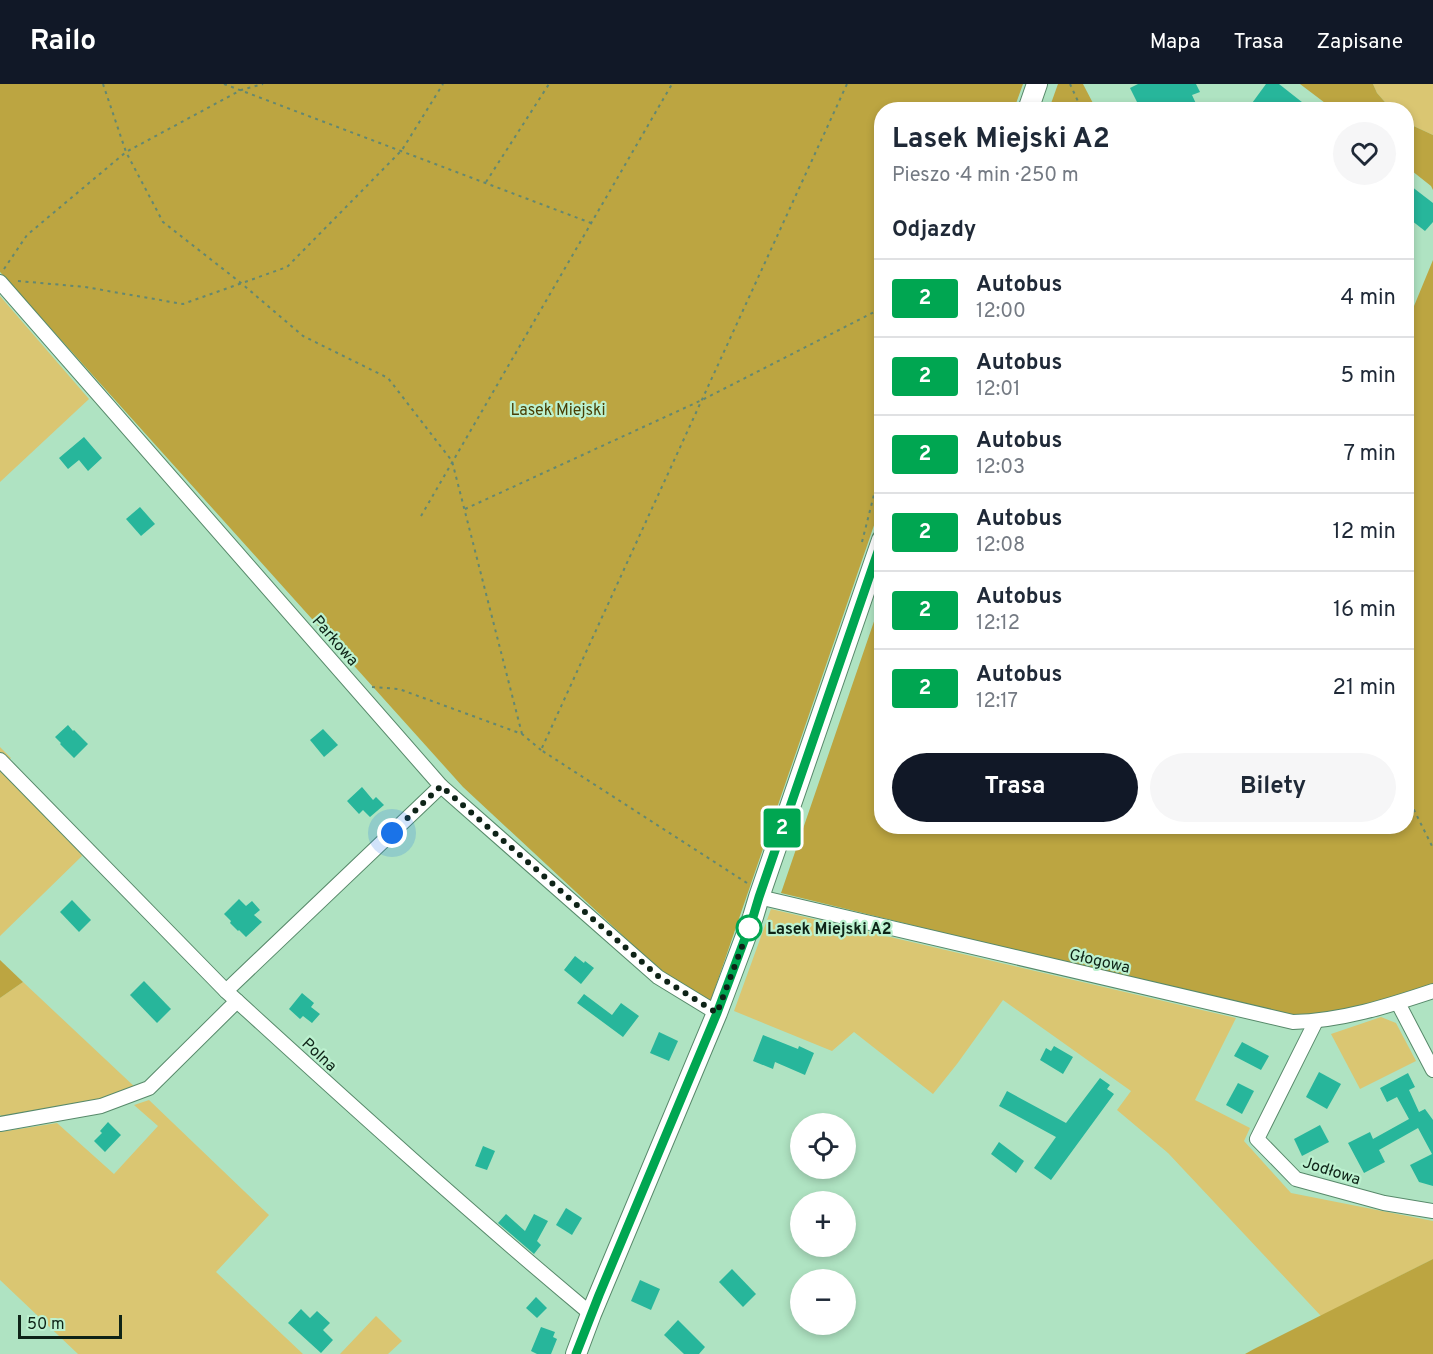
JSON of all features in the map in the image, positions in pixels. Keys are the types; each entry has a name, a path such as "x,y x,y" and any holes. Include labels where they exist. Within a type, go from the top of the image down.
{"street":[{"path":"1031,102 1037,84"},
{"name":"Parkowa","path":"5,281 441,786 658,976 717,1013"},
{"path":"576,1354 717,1013 753,917 753,890 874,562"},
{"path":"0,760 237,1001 149,1088 101,1106 0,1124"},
{"path":"226,990 441,786"},
{"name":"Głogowa","path":"753,890 1293,1022 1316,1021 1398,1003 1433,991"},
{"name":"Polna","path":"237,1001 483,1223 591,1314"},
{"path":"1398,1003 1433,1070"},
{"name":"Jodłowa","path":"1316,1021 1257,1139 1296,1179 1384,1203 1433,1211"}],"path":[{"path":"103,84 126,152 163,222 242,284 303,336 388,378 452,461 522,734"},
{"path":"224,84 591,223"},
{"path":"0,274 27,234 126,152 241,90 264,84"},
{"path":"5,281 85,287 183,304 287,267 402,150 443,84"},
{"path":"486,182 549,84"},
{"path":"421,516 672,84"},
{"path":"541,750 847,84"},
{"path":"1070,84 1078,102"},
{"path":"465,509 702,400 874,312"},
{"path":"354,685 399,689 522,734 541,750 753,890"},
{"path":"1414,810 1433,848"}],"shaded area":[{"path":"1373,84 1433,84 1433,135 1414,126 1414,102 1385,102"},
{"path":"0,296 89,399 0,482"},
{"path":"0,747 11,758 1,767 73,841 82,856 0,936"},
{"path":"771,909 1236,1018 1195,1100 1250,1128 1244,1141 1291,1193 1433,1221 1433,1259 1321,1316 1168,1153 1117,1110 1131,1091 1003,1000 933,1094 854,1032 832,1051 734,1011"},
{"path":"23,982 137,1089 70,1107 3,1117 0,1115 0,998"},
{"path":"1381,1017 1396,1023 1416,1061 1360,1089 1331,1034"},
{"path":"149,1100 269,1215 216,1272 303,1354 78,1354 0,1280 0,1132 57,1123 114,1174 158,1126 134,1105"},
{"path":"376,1316 402,1341 388,1354 340,1354"}],"green space":[{"name":"Lasek Miejski","path":"0,84 1023,84 1017,102 874,102 874,525 710,1003 662,972 463,787 0,272"},
{"path":"1058,84 1083,84 1092,102 1052,102"},
{"path":"1300,84 1373,84 1385,102 1324,102"},
{"path":"1414,126 1433,135 1433,190 1414,173"},
{"path":"1433,260 1433,986 1335,1014 1295,1019 781,893 874,621 874,834 1414,834 1414,306"},
{"path":"0,960 23,982 0,998"},
{"path":"1433,1259 1433,1354 1245,1354 1254,1349"}],"building":[{"path":"1138,84 1196,84 1200,92 1192,95 1195,102 1137,102 1130,88"},
{"path":"1266,84 1279,84 1302,102 1253,102"},
{"path":"1414,188 1433,203 1433,222 1425,231 1414,222"},
{"path":"84,437 102,458 88,471 79,460 68,469 59,458"},
{"path":"140,507 155,524 141,536 126,519"},
{"path":"68,725 88,744 74,758 55,737"},
{"path":"323,729 338,745 324,757 310,740"},
{"path":"362,787 373,800 376,797 384,805 370,817 363,810 359,814 347,801"},
{"path":"239,899 246,906 252,901 260,910 254,915 262,922 246,937 230,923 231,921 224,914"},
{"path":"72,900 91,920 79,932 60,912"},
{"path":"575,956 594,968 581,984 564,970"},
{"path":"144,981 171,1009 157,1023 130,995"},
{"path":"302,993 314,1003 311,1007 320,1014 312,1023 303,1016 300,1019 289,1009"},
{"path":"584,994 612,1015 621,1003 639,1016 623,1037 577,1003"},
{"path":"659,1032 678,1041 669,1061 650,1053"},
{"path":"763,1035 814,1053 805,1075 775,1062 773,1069 753,1061"},
{"path":"1242,1042 1269,1056 1261,1070 1234,1056"},
{"path":"1054,1046 1073,1057 1063,1074 1040,1060 1046,1048 1051,1051"},
{"path":"1319,1072 1341,1084 1327,1109 1306,1097"},
{"path":"1408,1073 1415,1087 1409,1090 1419,1112 1425,1109 1433,1120 1433,1186 1419,1182 1410,1165 1432,1154 1418,1128 1379,1150 1385,1162 1364,1173 1348,1143 1370,1132 1373,1139 1409,1119 1397,1097 1387,1102 1380,1088"},
{"path":"1100,1078 1110,1085 1107,1089 1114,1094 1051,1180 1034,1168 1056,1137 999,1106 1007,1091 1066,1123"},
{"path":"1238,1083 1254,1091 1242,1114 1226,1105"},
{"path":"108,1122 121,1135 105,1152 94,1141"},
{"path":"1320,1125 1329,1142 1302,1156 1294,1139"},
{"path":"999,1142 1024,1161 1016,1173 991,1154"},
{"path":"483,1146 495,1151 487,1170 475,1166"},
{"path":"566,1208 582,1218 572,1235 556,1225"},
{"path":"506,1214 525,1231 534,1214 548,1221 537,1241 541,1245 534,1254 498,1223"},
{"path":"732,1269 756,1294 743,1307 719,1282"},
{"path":"640,1280 660,1289 651,1310 631,1301"},
{"path":"536,1297 547,1308 537,1318 526,1308"},
{"path":"301,1309 310,1318 317,1311 330,1323 323,1330 333,1340 321,1353 288,1323"},
{"path":"678,1320 705,1347 699,1354 684,1354 664,1335"},
{"path":"541,1327 555,1332 553,1337 557,1339 551,1354 537,1354 531,1351"}],"bus line":[{"name":"2","path":"576,1354 723,998 874,563"}],"place":[{"name":"Lasek Miejski A2","path":"749,928"}],"route":[{"path":"392,833 441,786 658,976 717,1013 749,928"}]}
